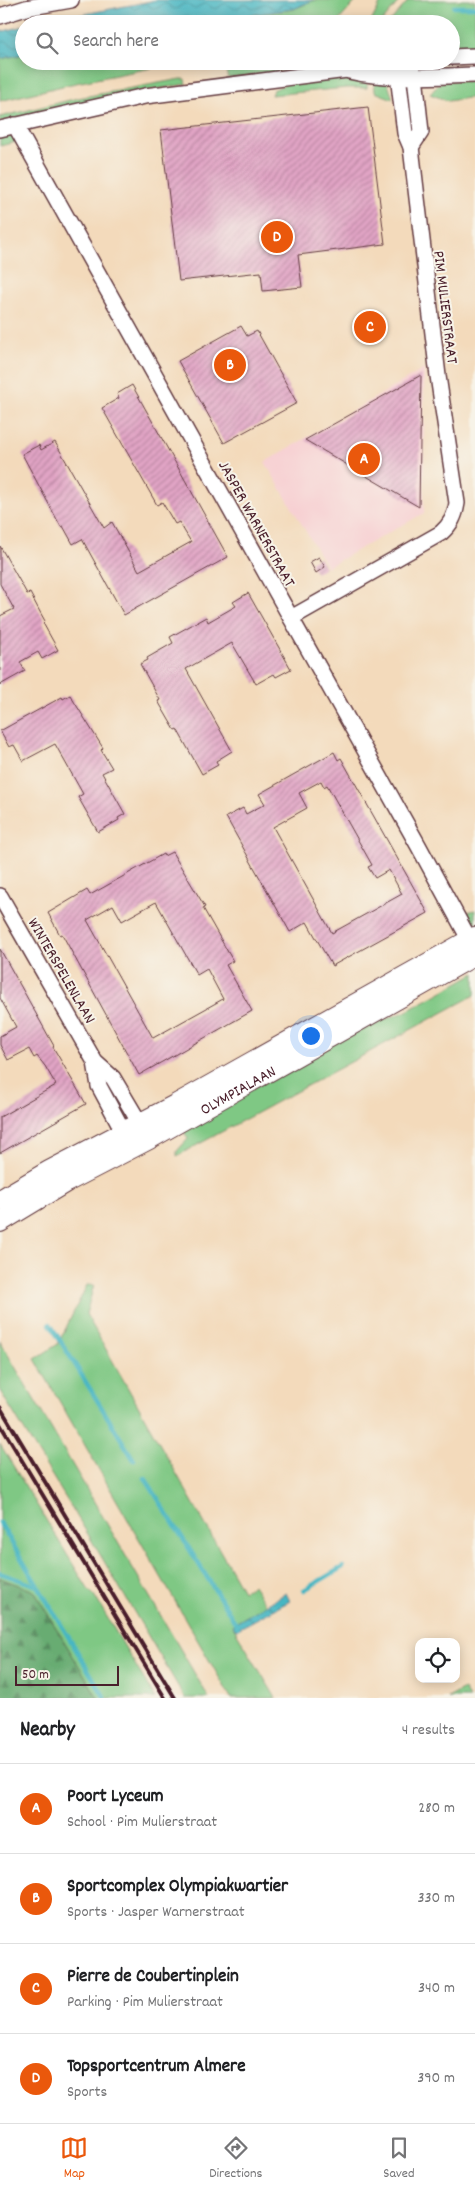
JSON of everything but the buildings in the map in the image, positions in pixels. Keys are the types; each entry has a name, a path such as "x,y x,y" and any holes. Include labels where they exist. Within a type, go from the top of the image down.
{"street":[{"path":"0,16 26,4 71,0"},
{"path":"460,57 475,56"},
{"path":"0,129 145,96 347,70 361,74 415,76 475,75"},
{"name":"PIM MULIERSTRAAT","path":"291,618 441,534 450,525 455,515 457,503 438,376 411,147 404,133 398,75 401,70"},
{"name":"PIM MULIERSTRAAT","path":"411,70 415,76 421,132 411,147"},
{"name":"JASPER WARNERSTRAAT","path":"15,125 473,947"},
{"name":"WINTERSPELENLAAN","path":"0,896 96,1062 113,1078 136,1135"},
{"name":"OLYMPIALAAN","path":"0,1222 66,1182 136,1135 473,947"},
{"name":"OLYMPIALAAN","path":"0,1200 49,1171 136,1135"}],"shaded area":[{"path":"424,369 424,513 327,567 265,462"}],"green space":[{"path":"314,0 357,0 344,15 251,15 294,9"},
{"path":"382,0 400,0 388,15 374,15"},
{"path":"409,0 475,0 475,49 460,50 460,15 396,15"},
{"path":"15,56 15,70 141,70 0,101 0,59"},
{"path":"241,70 288,70 228,78 226,72"},
{"path":"341,77 367,77 367,88 271,95 273,90 288,83"},
{"path":"374,77 387,81 393,99 375,92"},
{"path":"185,79 186,84 80,103 0,122 0,117 78,98"},
{"path":"442,81 475,81 475,97 448,101 430,94"},
{"path":"4,134 15,138 16,142 0,146 0,135"},
{"path":"475,910 475,924 467,920 463,913"},
{"path":"475,973 475,995 177,1156 177,1151 188,1139 181,1126 353,1031 405,1012"},
{"path":"87,1285 94,1285 86,1314 243,1591 253,1585 266,1605 232,1625 276,1698 231,1698 35,1359 58,1344"},
{"path":"0,1341 209,1698 185,1698 0,1391"},
{"path":"0,1444 88,1589 94,1595 155,1698 98,1698 34,1591 0,1578"},
{"path":"0,1578 34,1591 98,1698 0,1698"},
{"path":"464,1689 469,1698 448,1698"}],"water":[{"path":"156,0 314,0 294,9 251,15 80,15"},
{"path":"15,28 15,56 0,59 0,32"},
{"path":"286,1593 290,1601 236,1630 232,1625"}],"waterway":[{"path":"454,7 475,7"},
{"path":"50,1324 134,1460"},
{"path":"145,1478 238,1627"},
{"path":"0,1523 105,1698"},
{"path":"304,1590 343,1567"},
{"path":"0,1573 37,1586"}],"railway":[{"path":"0,1407 175,1698"},
{"path":"0,1424 165,1698"}],"place":[{"name":"Topsportcentrum Almere","path":"277,237"},
{"name":"Pierre de Coubertinplein","path":"370,327"},
{"name":"Sportcomplex Olympiakwartier","path":"230,365"},
{"name":"Poort Lyceum","path":"364,459"}]}
